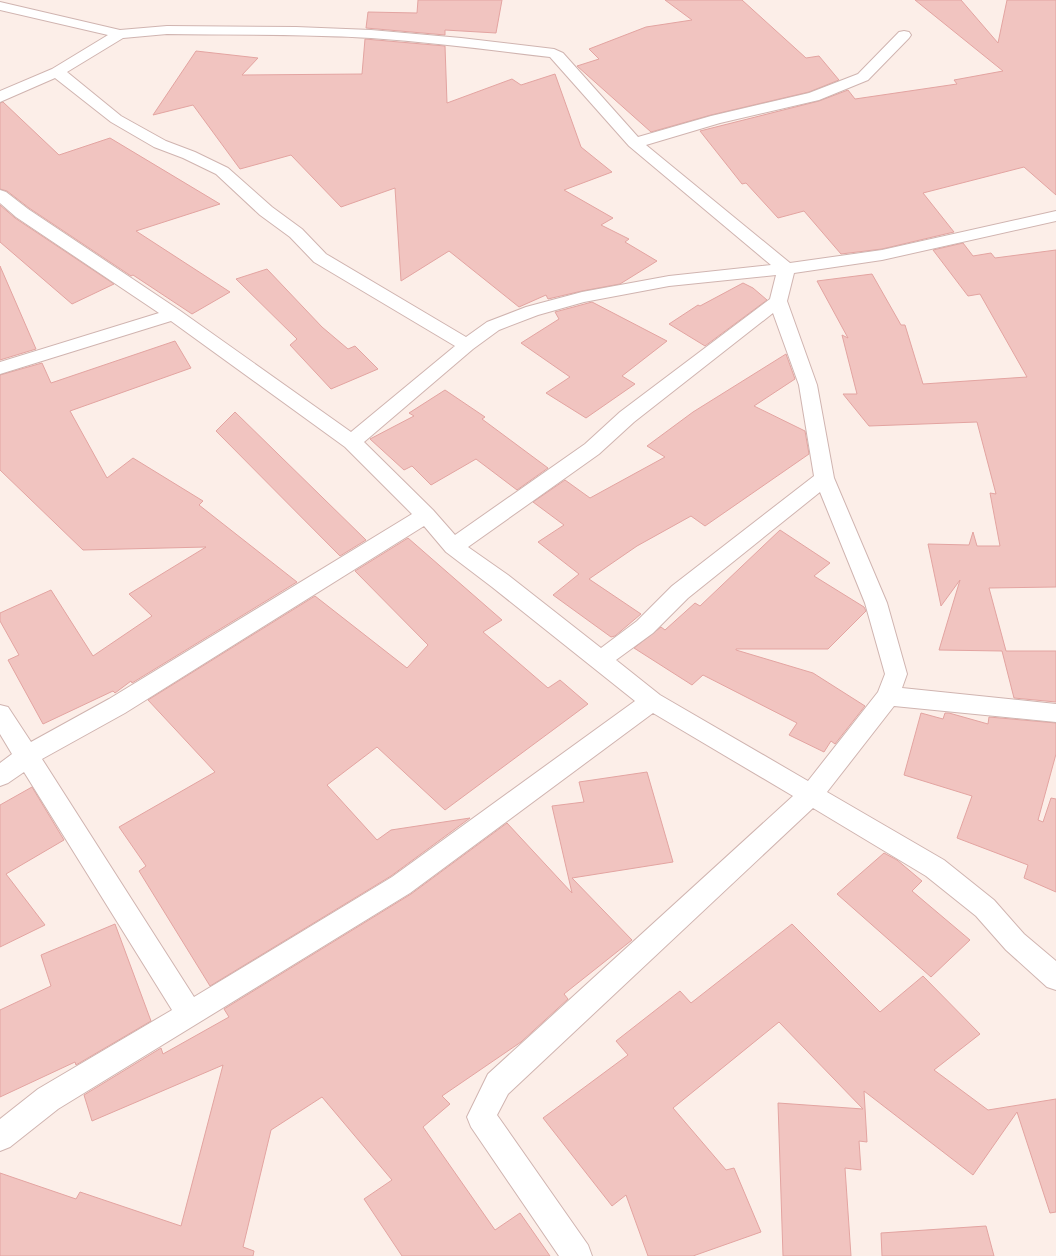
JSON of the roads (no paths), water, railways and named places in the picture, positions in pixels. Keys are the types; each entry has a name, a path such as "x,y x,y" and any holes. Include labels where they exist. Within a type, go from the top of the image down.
{"street":[{"path":"0,6 120,34 167,30 296,31 371,34 549,52 558,56 635,143 786,269"},
{"path":"0,97 57,72 120,34"},
{"path":"635,143 716,119 814,97 863,77 904,35"},
{"path":"57,72 116,119 160,144 189,155 222,171 266,211 296,233 320,258 467,345"},
{"path":"0,195 22,213 173,314 352,442 426,515 453,547 500,581 652,701 812,794 935,868 985,908 1015,942 1056,978"},
{"path":"352,442 467,345 493,326 532,311 582,298 669,281 786,269 882,255 1056,216"},
{"path":"577,1256 481,1117 498,1084 812,794 888,696 896,674 876,603 824,478 808,385 778,301 786,269"},
{"path":"453,547 592,449 627,417 778,301"},
{"path":"0,368 173,314"},
{"path":"601,660 645,627 680,592 824,478"},
{"path":"0,776 27,756 117,706 426,515"},
{"path":"888,696 1056,713"},
{"path":"0,1137 48,1099 401,885 652,701"},
{"path":"0,714 190,1014"}]}
